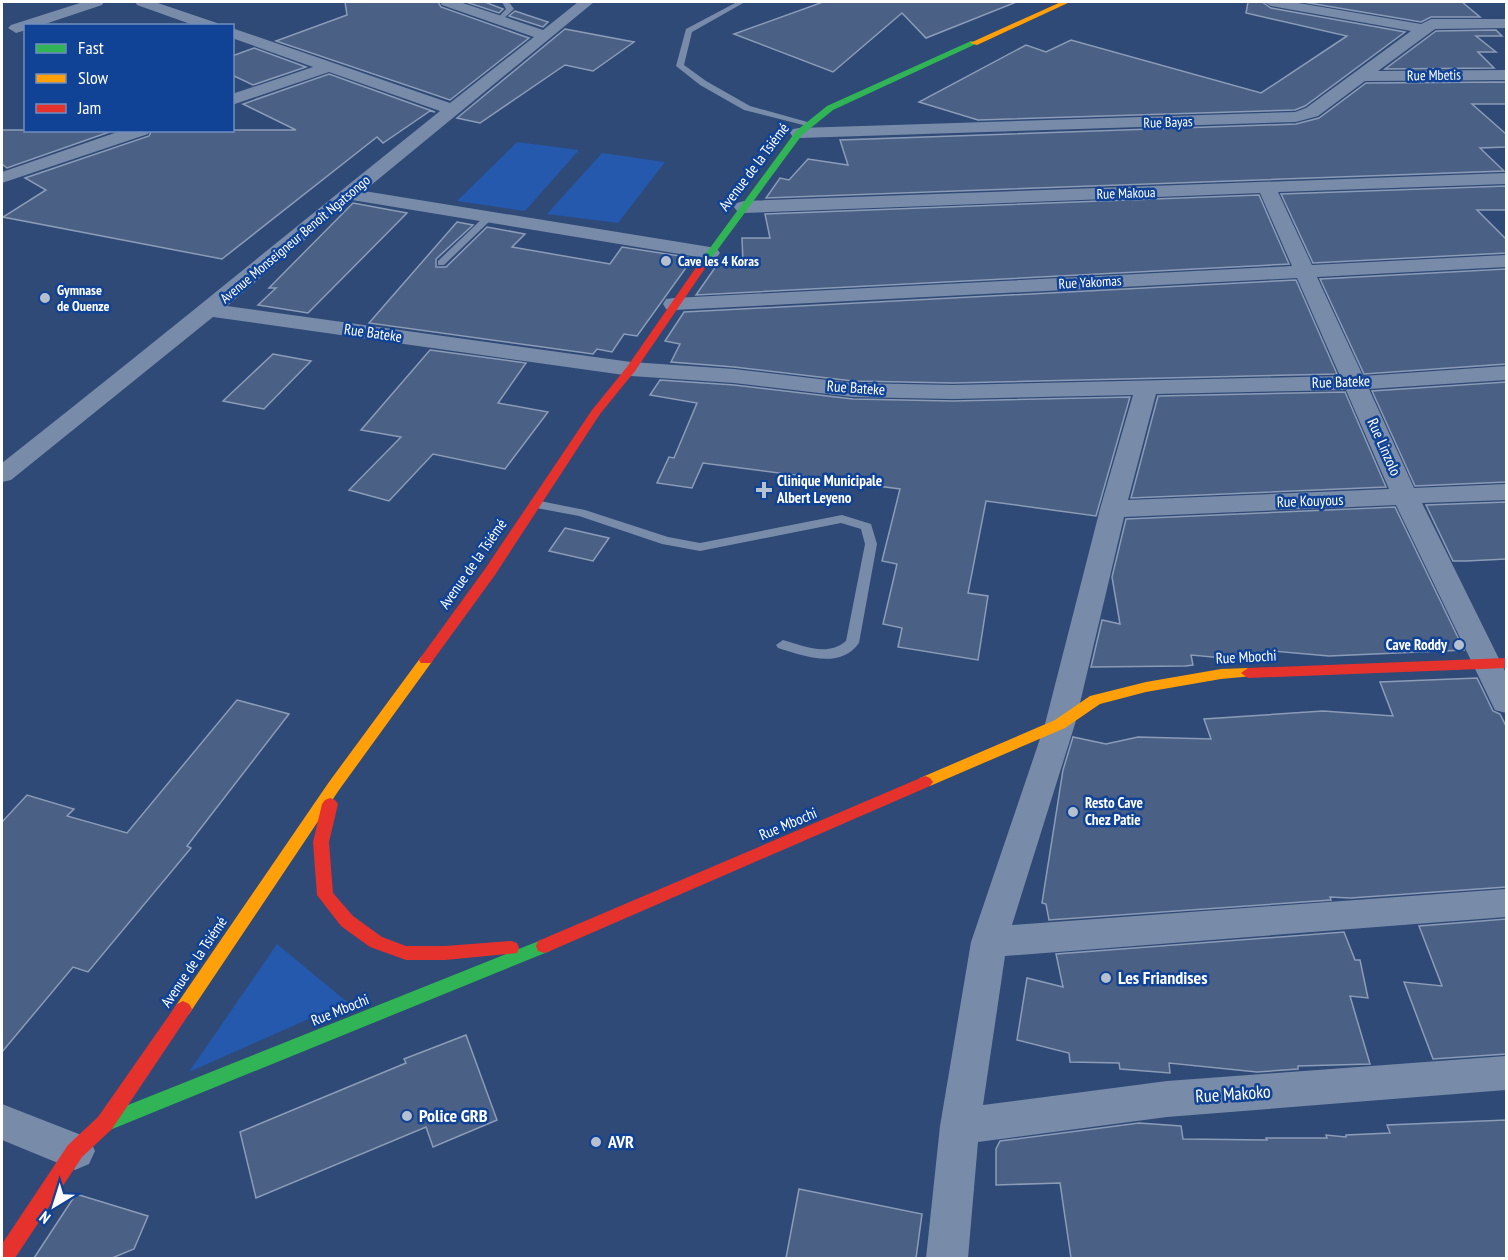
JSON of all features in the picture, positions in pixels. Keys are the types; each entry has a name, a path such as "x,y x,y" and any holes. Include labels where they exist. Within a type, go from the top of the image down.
{"main road":[{"name":"Avenue de la Tsiémé","path":"3,1258 75,1151 105,1123 334,786 490,572 596,412 632,369 710,253 803,129 830,108 856,95 1066,2"},
{"name":"Rue Mbochi","path":"105,1123 546,945 1060,724 1095,700 1146,687 1221,674 1497,664"},
{"path":"334,786 321,842 321,867 325,895 347,921 376,942 406,953 445,953 546,945"}],"street":[{"path":"28,24 97,2"},
{"path":"142,2 206,24"},
{"path":"447,2 545,36"},
{"name":"Avenue Monseigneur Benoît Ngatsongo","path":"2,475 209,310 348,194 587,2"},
{"path":"1271,2 1423,29"},
{"name":"Rue Bayas","path":"803,129 1296,117 1312,112 1423,29 1440,23 1506,23"},
{"path":"16,28 24,25"},
{"path":"234,34 453,110"},
{"path":"234,99 331,66"},
{"name":"Rue Mbetis","path":"1362,76 1506,75"},
{"path":"2,178 136,132"},
{"name":"Rue Makoua","path":"744,207 1506,178"},
{"name":"Rue Linzolo","path":"1267,188 1302,270 1356,382 1406,498 1497,664 1506,702"},
{"path":"348,194 710,253"},
{"name":"Rue Yakomas","path":"674,304 1506,261"},
{"name":"Rue Bateke","path":"209,310 632,369 734,376 853,390 953,392 1356,382 1506,373"},
{"path":"947,1258 960,1126 989,942 1060,724 1113,509 1148,386"},
{"name":"Rue Kouyous","path":"1113,509 1506,492"},
{"path":"989,942 1506,903"},
{"name":"Rue Makoko","path":"960,1126 1167,1099 1506,1073"},
{"path":"2,1122 75,1151"}],"lane":[{"path":"500,20 510,9 506,2"},
{"path":"741,2 689,31 680,66 703,83 747,108 803,129"},
{"path":"441,263 489,217"},
{"path":"535,504 581,513 666,541 700,547 842,519 867,527 871,544 852,643 844,652 827,656 783,645"}],"shaded area":[{"path":"517,142 579,150 525,211 457,201"},
{"path":"602,153 665,162 618,223 547,214"},
{"path":"277,944 347,1002 189,1072"}],"building":[{"path":"345,2 438,2 441,7 529,38 450,100 276,41 347,15"},
{"path":"466,2 485,2 503,9 499,13"},
{"path":"823,2 1014,3 926,38 902,13 833,72 734,34"},
{"path":"1248,2 1262,2 1271,8 1405,32 1305,106 1295,110 978,120 919,102 1026,45 1046,52 1071,40 1261,93 1347,36 1246,13"},
{"path":"1303,2 1462,2 1480,17 1431,17 1421,22"},
{"path":"515,11 548,22 543,27 509,16"},
{"path":"565,29 634,42 593,71 565,65 480,123 457,118"},
{"path":"1496,30 1502,36 1476,36 1496,52 1478,52 1494,68 1385,69 1436,31"},
{"path":"254,48 306,67 253,85 234,76 234,55"},
{"path":"329,74 435,112 430,111 383,143 377,137 222,259 3,217 46,190 25,178 149,136 151,132 296,130 243,104"},
{"path":"1506,82 1506,104 1472,104 1506,134 1506,147 1480,148 1504,171 766,198 780,178 789,180 808,159 848,165 840,140 1296,124 1319,118 1366,83"},
{"path":"2,130 109,132 7,168 2,164"},
{"path":"1506,186 1506,210 1477,210 1506,239 1506,253 1313,263 1281,194"},
{"path":"1259,195 1289,264 696,295 721,259 743,263 742,238 770,238 765,214"},
{"path":"353,203 407,213 308,313 258,305 276,288 269,288"},
{"path":"457,222 473,225 436,259 436,267 446,267 487,227 525,234 512,247 610,264 622,247 693,258 637,336 624,334 612,352 597,349 593,354 369,323"},
{"path":"1506,269 1506,364 1364,374 1320,279"},
{"path":"1296,280 1337,374 953,383 853,381 671,362 680,344 665,341 684,312"},
{"path":"430,350 526,363 498,403 548,412 505,469 433,454 389,501 349,490 401,437 361,430"},
{"path":"273,354 311,361 264,409 223,401"},
{"path":"660,380 734,385 853,399 953,401 1130,397 1096,516 986,501 968,593 988,596 978,660 898,647 902,628 883,624 897,564 882,561 900,489 703,463 692,488 657,483 669,457 674,458 697,403 650,395"},
{"path":"1506,382 1506,482 1415,486 1372,391"},
{"path":"1345,392 1386,487 1131,498 1158,396"},
{"path":"1506,502 1506,559 1466,561 1453,561 1426,505"},
{"path":"1395,507 1464,650 1329,656 1273,651 1275,658 1235,659 1191,655 1193,665 1185,666 1091,667 1102,620 1120,624 1112,577 1126,519"},
{"path":"565,528 609,538 593,561 549,551"},
{"path":"1477,678 1493,711 1500,714 1506,726 1506,887 1351,898 1330,897 1331,900 1049,920 1046,904 1042,903 1063,770 1073,737 1106,744 1138,737 1211,739 1204,719 1323,711 1393,716 1380,682"},
{"path":"237,700 289,714 187,846 191,848 88,972 73,967 2,1052 2,822 27,795 74,809 67,816 127,833"},
{"path":"1506,919 1506,1054 1433,1059 1404,982 1442,986 1419,926"},
{"path":"1344,932 1355,960 1360,960 1368,998 1350,996 1370,1064 1298,1066 1298,1069 1257,1072 1169,1063 1170,1073 1120,1069 1119,1063 1070,1062 1069,1053 1017,1040 1027,978 1063,987 1056,954"},
{"path":"466,1035 497,1120 433,1147 426,1127 256,1198 240,1132 406,1063 404,1059"},
{"path":"1506,1120 1506,1258 1071,1258 1060,1183 996,1185 996,1149 1000,1141 1139,1123 1181,1126 1183,1139 1267,1140 1266,1138 1327,1138 1326,1135 1346,1137 1346,1135 1390,1133 1387,1125"},
{"path":"799,1189 922,1214 916,1258 786,1258"},
{"path":"76,1194 148,1216 134,1249 112,1258 34,1258"}],"traffic: fast":[{"path":"707,258 799,133 830,108 974,43"},
{"path":"105,1123 544,946"}],"traffic: slow":[{"path":"974,43 1066,2"},
{"path":"183,1009 334,786 426,660"},
{"path":"925,782 1060,724 1095,700 1146,687 1221,674 1248,673"}],"traffic: jam":[{"path":"426,660 490,572 596,412 631,369 707,258"},
{"path":"1248,673 1506,663"},
{"path":"544,946 925,782"},
{"path":"330,804 321,842 325,895 347,921 376,942 406,953 445,953 511,948"},
{"path":"4,1258 75,1151 105,1123 183,1009"}],"place":[{"name":"Cave les 4 Koras","path":"666,261"},
{"name":"Gymnase de Ouenze","path":"45,298"},
{"name":"Clinique Municipale Albert Leyeno","path":"764,490"},
{"name":"Cave Roddy","path":"1459,645"},
{"name":"Resto Cave Chez Patie","path":"1073,812"},
{"name":"Les Friandises","path":"1106,978"},
{"name":"Police GRB","path":"407,1116"},
{"name":"AVR","path":"596,1142"}]}
